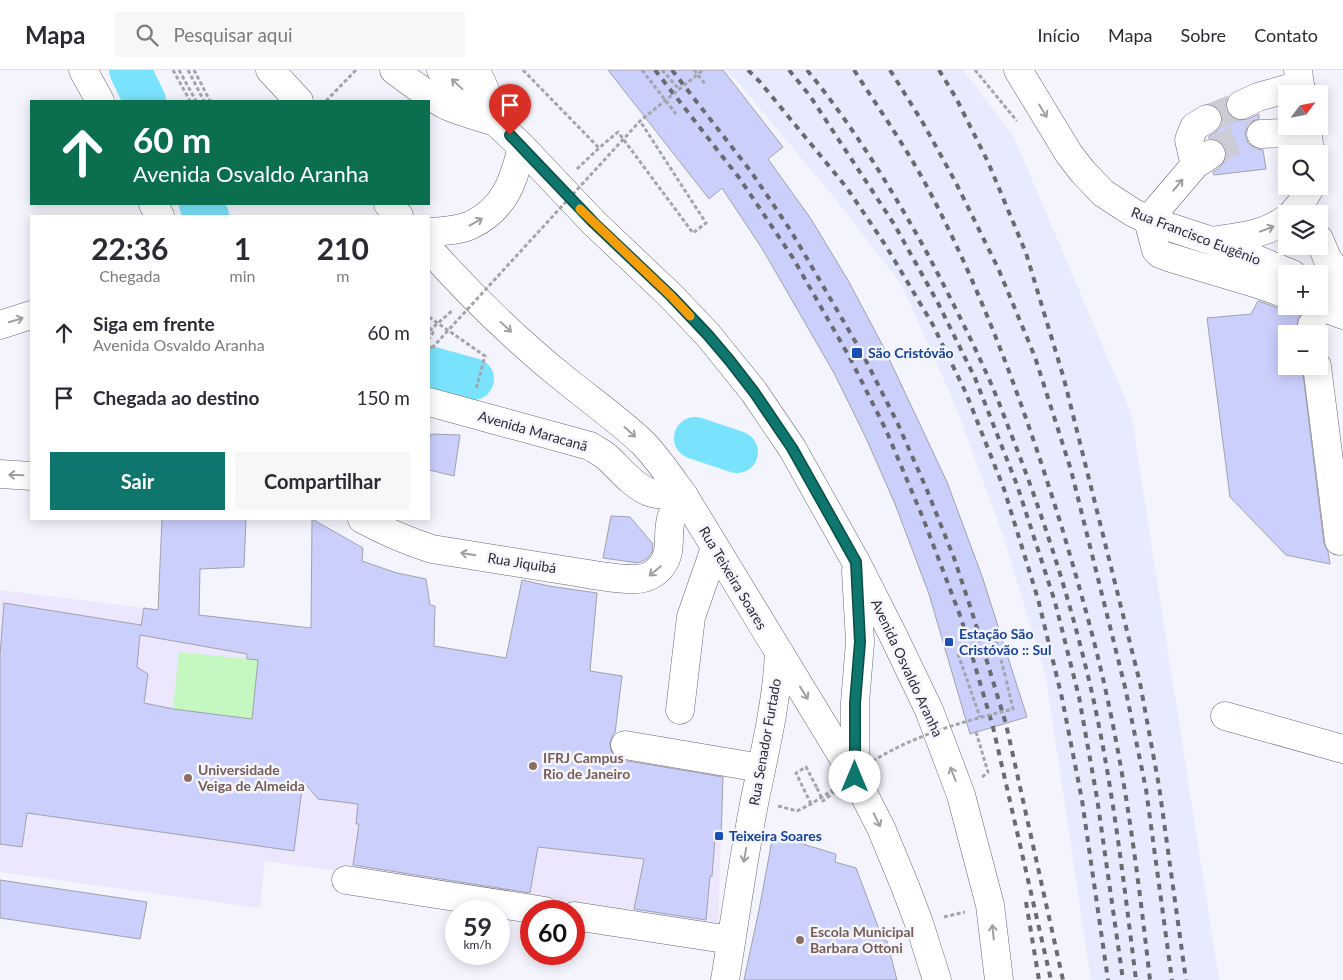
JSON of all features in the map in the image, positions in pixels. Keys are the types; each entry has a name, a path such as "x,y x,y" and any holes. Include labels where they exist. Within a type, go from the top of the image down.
{"main road":[{"path":"83,70 99,100"},
{"path":"270,70 298,100"},
{"path":"283,70 298,100"},
{"path":"394,70 448,106 498,123"},
{"name":"Avenida Osvaldo Aranha","path":"441,70 522,146 594,223 671,296 708,335 754,392 792,448 856,562 929,710 961,795 990,905 999,980"},
{"path":"475,70 498,123"},
{"name":"Rua Francisco Eugênio","path":"1018,70 1069,154 1082,172 1103,193 1148,220 1212,241 1278,268"},
{"path":"1241,105 1258,97 1300,83"},
{"path":"1207,119 1194,128 1189,140 1203,159 1148,220 1156,250 1160,254 1278,291"},
{"path":"1261,134 1308,137"},
{"path":"430,232 458,229 470,225 493,210 513,180 522,146"},
{"path":"389,205 399,215"},
{"path":"1212,241 1263,231 1278,223"},
{"name":"Rua Teixeira Soares","path":"430,250 506,327 642,443 666,470 684,496 855,777 881,828 919,924 937,980"},
{"path":"1326,255 1343,278"},
{"path":"1328,287 1343,292"},
{"path":"1314,322 1343,315"},
{"path":"0,325 30,316"},
{"path":"1318,375 1339,508 1339,541"},
{"name":"Avenida Maracanã","path":"430,402 590,446 606,456 631,480 650,492 661,495 684,496"},
{"path":"620,470 655,517 670,544"},
{"path":"0,474 30,476"},
{"name":"Rua Jiquibá","path":"364,520 384,531 432,549 634,580 644,578 658,570 665,561 670,544 670,519 684,496"},
{"path":"680,710 691,617 715,548"},
{"path":"855,777 855,703 860,642 856,562"},
{"name":"Rua Senador Furtado","path":"725,980 755,801 778,680 778,652"},
{"path":"1225,716 1343,749"},
{"path":"624,745 761,768"},
{"path":"346,880 520,907"},
{"path":"585,918 731,940"}],"path":[{"path":"173,70 189,100"},
{"path":"179,70 195,100"},
{"path":"188,70 203,100"},
{"path":"194,70 209,100"},
{"path":"327,100 356,70"},
{"path":"523,70 598,148"},
{"path":"642,70 676,114"},
{"path":"662,70 679,89"},
{"path":"694,70 705,84"},
{"path":"430,347 432,348 640,121 702,70"},
{"path":"975,70 1018,122"},
{"path":"559,187 598,148 618,132 693,233 706,223 640,121"},
{"path":"430,318 484,356 476,391"},
{"path":"755,801 796,811 812,804 796,773 806,768 823,801 862,769 893,750 946,728 1013,709 996,641"},
{"path":"958,654 980,717"},
{"path":"976,732 988,772"},
{"path":"919,924 990,905"}],"shaded area":[{"path":"725,70 963,70 1014,137 1131,413 1219,980 1091,980 1046,678 1003,535 955,404 901,284 837,201 738,82"},
{"name":"Universidade Veiga de Almeida","path":"0,590 371,636 622,676 616,726 616,756 723,771 718,933 585,911 585,900 520,901 265,861 260,908 0,872"}],"green space":[{"path":"179,652 258,660 252,719 173,709"}],"building":[{"path":"608,70 723,70 783,147 768,159 811,219 849,282 884,348 947,482 982,576 1027,717 970,734 929,594 895,504 866,438 834,373 763,250 722,188 709,199"},
{"path":"1226,106 1227,112 1232,118 1239,120 1248,119 1259,114 1259,119 1252,121 1247,126 1245,135 1248,143 1253,148 1263,150 1266,169 1214,175 1213,172 1225,161 1226,152 1224,145 1217,140 1209,139 1209,136 1221,126 1223,118 1221,111 1217,108"},
{"path":"1258,301 1278,308 1278,315 1300,315 1298,325 1278,325 1278,375 1303,375 1324,543 1330,564 1286,555 1230,497 1207,318 1251,314"},
{"path":"431,434 460,435 454,476 430,470"},
{"path":"611,516 630,517 653,544 652,552 647,559 638,563 603,558"},
{"name":"Universidade Veiga de Almeida","path":"162,520 246,520 244,567 200,569 199,615 311,628 312,520 363,548 362,561 397,573 426,579 430,605 435,606 434,646 506,658 522,580 597,593 590,671 622,676 615,733 610,743 611,751 615,757 622,760 723,777 721,840 715,839 706,920 634,909 644,859 538,847 530,893 353,865 359,824 356,824 358,804 318,799 303,781 294,851 27,813 22,847 0,844 0,655 4,603 141,626 144,608 158,610","holes":["140,635 247,654 247,659 258,660 252,719 173,709 144,703 148,674 137,667"]},
{"path":"773,835 836,854 835,862 856,868 883,940 887,941 897,980 744,980"},
{"path":"0,880 147,902 140,939 0,918"}],"waterway":[{"path":"130,70 145,100"},
{"path":"201,205 207,215"},
{"path":"430,367 473,379"},
{"path":"695,438 737,452"}],"tunnel":[{"path":"1207,119 1241,105"},
{"path":"1211,154 1235,140 1261,134"}],"railway":[{"path":"655,70 740,179 793,258 850,358 886,430 923,518 961,618 993,727 1051,980"},
{"path":"672,70 752,173 791,231 862,353 897,422 927,490 954,558 1006,724 1063,980"},
{"path":"748,70 847,188 886,246 933,325 966,393 1004,489 1038,599 1062,698 1082,800 1108,980"},
{"path":"789,70 810,96 894,224 938,303 975,378 1017,485 1055,602 1079,697 1097,798 1123,980"},
{"path":"807,70 871,158 926,251 989,379 1036,501 1076,628 1092,693 1106,764 1136,980"},
{"path":"854,70 915,165 953,238 1005,360 1049,486 1091,630 1113,728 1132,835 1150,980"},
{"path":"890,70 923,123 955,181 998,268 1035,357 1071,470 1125,687 1146,789 1172,980"},
{"path":"939,70 956,98 988,162 1026,253 1064,379 1140,683 1159,786 1186,980"},
{"path":"1026,902 1039,980"}],"slow traffic":[{"path":"580,209 690,316"}],"place":[{"name":"São Cristóvão","path":"857,353"},
{"name":"Estação São Cristóvão :: Sul","path":"949,642"},
{"name":"IFRJ Campus Rio de Janeiro","path":"533,766"},
{"name":"Universidade Veiga de Almeida","path":"188,778"},
{"name":"Teixeira Soares","path":"719,836"},
{"name":"Escola Municipal Barbara Ottoni","path":"800,940"}],"route":[{"path":"510,135 594,223 671,296 730,361 754,392 792,448 856,562 860,642 855,703 855,777"}]}
